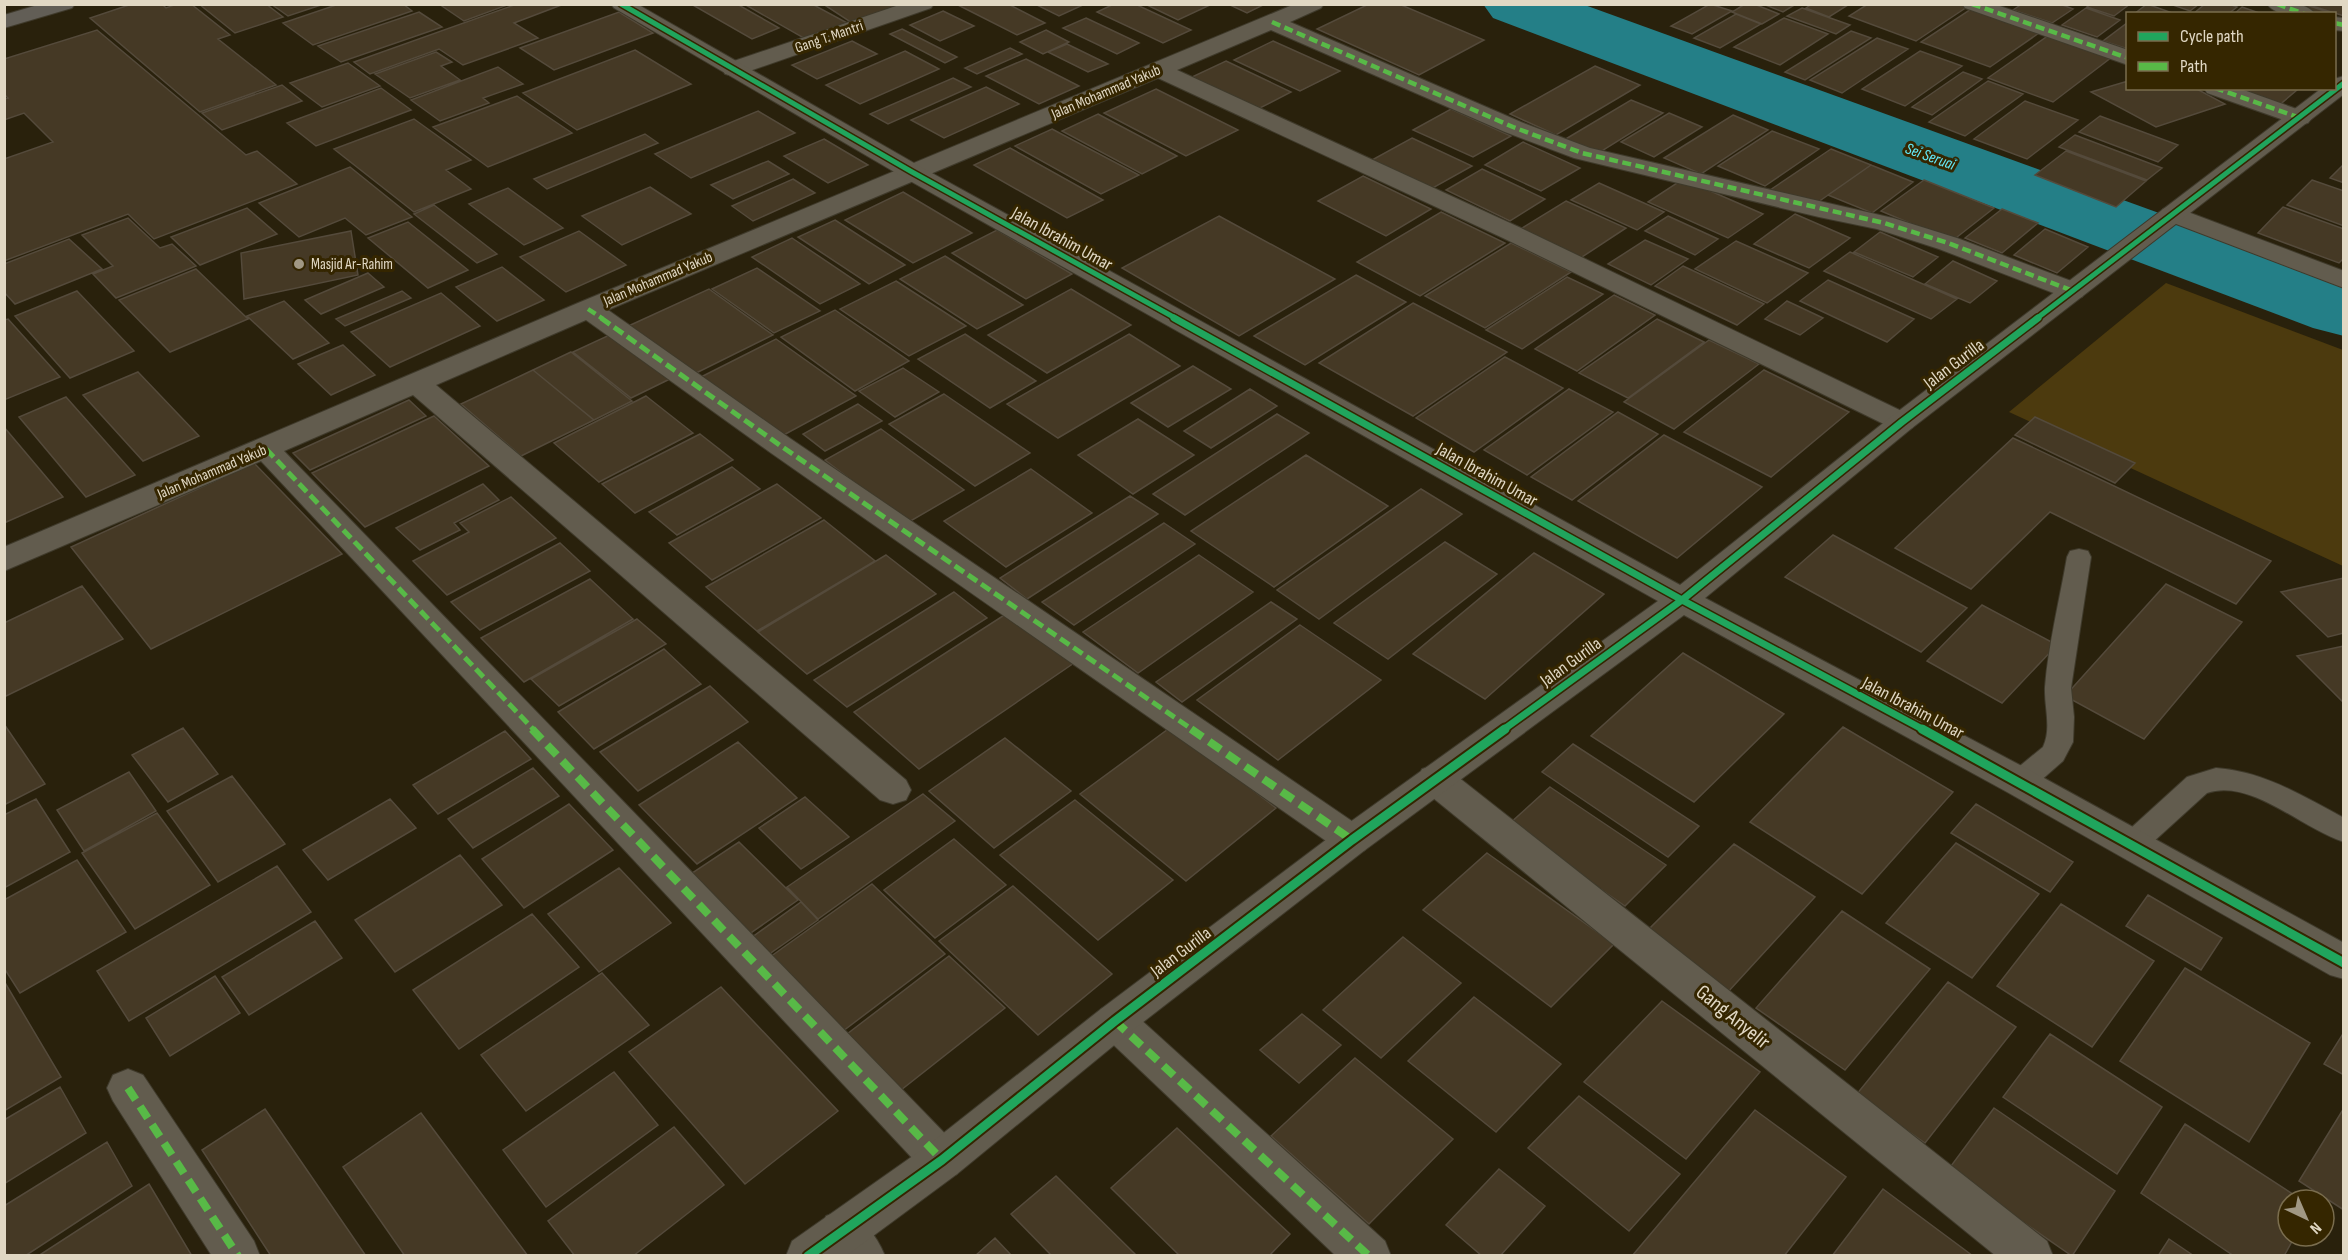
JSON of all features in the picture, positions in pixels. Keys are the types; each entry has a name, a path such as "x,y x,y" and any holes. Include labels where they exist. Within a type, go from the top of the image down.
{"main road":[{"path":"4,6 10,4"},
{"path":"4,22 65,4"}],"street":[{"name":"Jalan Ibrahim Umar","path":"621,4 912,172 1682,600 2020,782 2343,963"},
{"name":"Gang T. Mantri","path":"733,69 924,4"},
{"name":"Jalan Mohammad Yakub","path":"4,560 588,309 1314,4"},
{"path":"1972,4 2126,58"},
{"path":"2277,4 2299,12"},
{"path":"1272,22 1513,127 1582,153 1819,210 1857,215 1894,225 2073,291"},
{"path":"1159,70 1512,233 1902,422"},
{"path":"2221,90 2300,118"},
{"name":"Jalan Gurilla","path":"838,1247 942,1160 1115,1022 1352,840 1682,600 1902,422 2334,90"},
{"path":"2166,219 2343,280"},
{"path":"588,309 781,446 1352,840"},
{"path":"417,383 893,790"},
{"path":"266,449 942,1160"},
{"name":"Gang Anyelir","path":"1435,779 2031,1256"},
{"path":"1115,1022 1369,1256"},
{"path":"128,1088 238,1256"}],"lane":[{"path":"2020,782 2053,754 2059,742 2061,717 2058,688 2079,557"},
{"path":"2131,845 2197,785 2216,779 2236,780 2262,788 2343,831"}],"shaded area":[{"path":"2166,283 2343,350 2343,566 2009,412"}],"building":[{"path":"132,4 162,4 166,8 177,4 191,4 230,35 218,39 276,85 200,112 90,18"},
{"path":"199,4 266,4 283,17 235,33"},
{"path":"271,4 324,4 288,16"},
{"path":"339,4 403,4 412,11 313,45 283,23"},
{"path":"439,4 510,4 464,21"},
{"path":"517,4 564,4 514,23 538,38 463,65 439,49 370,74 354,62"},
{"path":"691,4 737,4 779,28 752,39"},
{"path":"744,4 812,4 849,24 809,41"},
{"path":"823,4 904,4 852,23"},
{"path":"1008,4 1045,23 1017,35 958,5"},
{"path":"1035,4 1085,4 1059,16"},
{"path":"1114,4 1135,4 1191,30 1163,43 1097,12"},
{"path":"1145,4 1212,4 1178,20"},
{"path":"1228,4 1265,4 1247,13"},
{"path":"1369,4 1399,4 1484,40 1419,75 1317,29"},
{"path":"1710,4 1732,11 1692,34 1671,26"},
{"path":"1745,4 1754,4 1779,14 1762,24 1732,12"},
{"path":"1763,4 1796,4 1783,12"},
{"path":"1812,4 1848,5 1829,17 1806,8"},
{"path":"1868,4 1959,4 1967,7 1916,41 1849,16"},
{"path":"2022,4 2060,4 2073,9 2052,23 2013,10"},
{"path":"2090,4 2130,4 2114,16 2087,7"},
{"path":"2147,4 2169,12 2137,12"},
{"path":"2170,4 2199,4 2190,11"},
{"path":"2205,4 2229,4 2237,7 2231,12 2195,12"},
{"path":"2287,4 2304,4 2327,12 2307,12"},
{"path":"2306,4 2344,4 2344,16"},
{"path":"2242,7 2256,12 2236,12"},
{"path":"1802,8 1850,25 1836,34 1787,16"},
{"path":"2086,8 2120,20 2097,37 2062,25"},
{"path":"1971,9 2039,33 1990,67 1921,42"},
{"path":"943,11 974,26 940,41 910,25"},
{"path":"419,12 442,27 341,62 318,46"},
{"path":"619,12 653,33 554,70 520,48"},
{"path":"1736,14 1761,24 1720,48 1694,38"},
{"path":"1086,18 1139,43 1117,54 1063,28"},
{"path":"1784,18 1828,34 1780,65 1734,47"},
{"path":"2126,24 2126,48 2103,41"},
{"path":"902,29 957,57 945,63 890,34"},
{"path":"97,30 246,155 257,151 297,184 154,239 128,214 4,261 4,159 53,142 24,113 4,120 4,99 8,98 4,94 4,59"},
{"path":"1046,30 1069,42 1043,54 1020,42"},
{"path":"1851,31 1871,38 1805,80 1785,72"},
{"path":"2049,35 2112,57 2053,102 1988,78"},
{"path":"1877,38 1908,49 1842,93 1810,80"},
{"path":"852,41 877,54 817,79 792,65"},
{"path":"1273,41 1340,71 1300,91 1234,60"},
{"path":"1067,44 1108,64 1088,72 1048,52"},
{"path":"1010,48 1022,54 977,74 965,68"},
{"path":"635,50 691,84 577,130 523,93"},
{"path":"905,51 939,69 860,104 826,85"},
{"path":"1920,51 1962,66 1905,106 1862,89"},
{"path":"436,52 452,62 441,66 460,80 410,98 375,74"},
{"path":"1026,59 1079,86 1039,104 986,76"},
{"path":"1226,61 1291,92 1258,109 1192,77"},
{"path":"348,63 380,86 322,107 290,83"},
{"path":"1595,66 1640,85 1556,135 1510,114"},
{"path":"498,67 523,84 483,98 489,103 440,121 411,100"},
{"path":"1963,72 1982,79 1932,115 1912,107"},
{"path":"953,78 971,87 888,124 870,114"},
{"path":"1988,81 2023,94 1965,136 1929,122"},
{"path":"2126,82 2126,90 2199,90 2225,104 2156,127 2091,92"},
{"path":"282,85 302,101 222,130 202,113"},
{"path":"986,87 1019,104 944,138 911,120"},
{"path":"381,88 411,110 316,146 287,123"},
{"path":"1156,89 1238,130 1186,156 1104,113"},
{"path":"2228,90 2297,90 2277,107"},
{"path":"517,96 572,133 488,167 433,127"},
{"path":"1631,100 1663,113 1597,154 1564,140"},
{"path":"2025,101 2078,120 2027,159 1974,139"},
{"path":"1451,109 1511,136 1473,157 1413,130"},
{"path":"758,111 795,133 691,178 655,154"},
{"path":"1669,113 1702,127 1654,157 1621,142"},
{"path":"1098,114 1177,156 1142,174 1062,131"},
{"path":"1733,115 1768,130 1701,174 1664,158"},
{"path":"2100,116 2178,145 2158,162 2079,132"},
{"path":"414,119 471,160 446,170 471,189 414,212 334,149"},
{"path":"1052,129 1139,175 1101,194 1015,146"},
{"path":"1772,131 1819,149 1765,186 1718,166"},
{"path":"645,134 658,143 547,189 534,179"},
{"path":"2075,135 2162,168 2147,180 2059,147"},
{"path":"1412,138 1472,166 1431,189 1372,160"},
{"path":"824,139 868,165 828,183 784,156"},
{"path":"1523,142 1580,168 1541,191 1485,165"},
{"path":"1010,148 1103,200 1067,218 974,165"},
{"path":"1831,149 1871,165 1811,207 1770,190"},
{"path":"2066,151 2146,181 2116,207 2035,175"},
{"path":"768,161 789,174 733,199 711,185"},
{"path":"2344,164 2344,183 2330,178"},
{"path":"1871,165 1913,182 1872,213 1828,195"},
{"path":"350,167 412,217 366,235 345,218 299,237 259,203"},
{"path":"1482,169 1545,199 1510,221 1446,190"},
{"path":"1363,176 1431,209 1386,236 1318,201"},
{"path":"793,179 815,193 753,221 732,206"},
{"path":"1683,179 1763,214 1728,238 1648,202"},
{"path":"1924,180 1994,208 1952,241 1881,211"},
{"path":"2312,180 2344,191 2344,226 2287,205"},
{"path":"1599,183 1664,212 1637,230 1571,200"},
{"path":"650,187 691,214 622,245 582,216"},
{"path":"508,188 563,228 524,245 469,204"},
{"path":"903,192 972,233 913,263 845,220"},
{"path":"1566,201 1626,228 1579,259 1519,230"},
{"path":"434,205 497,254 477,263 414,214"},
{"path":"2283,207 2344,229 2344,258 2339,263 2258,233"},
{"path":"247,208 277,234 200,265 171,237"},
{"path":"2002,209 2038,223 2002,253 1965,238"},
{"path":"1441,212 1505,243 1420,296 1357,262"},
{"path":"1795,214 1850,238 1809,268 1754,244"},
{"path":"1219,216 1335,279 1239,336 1122,268"},
{"path":"1668,216 1718,239 1695,255 1645,231"},
{"path":"128,218 160,248 172,244 196,266 116,298 93,274 113,266 82,235"},
{"path":"835,220 905,265 869,284 798,237"},
{"path":"408,222 468,270 428,288 368,238"},
{"path":"2045,229 2088,247 2057,273 2014,255"},
{"path":"997,230 1072,274 1026,299 952,253"},
{"name":"Masjid Ar-Rahim","path":"351,231 358,275 244,299 241,253"},
{"path":"579,231 626,265 566,292 520,257"},
{"path":"1880,232 1938,257 1913,277 1854,252"},
{"path":"792,238 860,284 820,304 752,257"},
{"path":"69,239 102,269 15,304 4,292 4,264"},
{"path":"1645,240 1688,259 1651,285 1608,264"},
{"path":"1736,241 1808,273 1767,303 1695,269"},
{"path":"1511,243 1571,272 1485,328 1425,296"},
{"path":"1850,252 1957,299 1931,319 1824,271"},
{"path":"945,256 1023,305 977,329 900,279"},
{"path":"1953,261 1997,281 1970,303 1925,284"},
{"path":"1683,266 1764,304 1737,325 1655,286"},
{"path":"502,267 544,300 497,321 456,287"},
{"path":"757,268 820,311 774,333 712,289"},
{"path":"196,269 248,319 170,352 119,300"},
{"path":"368,273 384,287 321,314 305,300"},
{"path":"1356,275 1406,302 1305,365 1254,336"},
{"path":"1567,277 1603,294 1522,349 1486,330"},
{"path":"1828,280 1914,319 1887,342 1800,301"},
{"path":"896,281 966,326 909,356 840,309"},
{"path":"709,289 773,335 688,377 624,328"},
{"path":"1071,289 1131,325 1047,373 988,335"},
{"path":"77,291 134,351 70,378 15,316"},
{"path":"402,291 411,298 345,326 336,319"},
{"path":"441,293 480,326 390,367 351,332"},
{"path":"1614,295 1655,315 1577,371 1535,349"},
{"path":"284,301 329,343 293,359 247,316"},
{"path":"1787,301 1823,318 1800,335 1765,319"},
{"path":"1413,303 1507,352 1413,416 1319,363"},
{"path":"835,310 909,361 855,391 781,337"},
{"path":"8,319 60,377 4,400 4,320"},
{"path":"1657,319 1704,342 1628,398 1579,373"},
{"path":"618,331 676,376 631,398 573,352"},
{"path":"965,334 1036,381 990,408 918,359"},
{"path":"1129,334 1180,366 1058,438 1007,404"},
{"path":"776,339 856,396 778,438 699,378"},
{"path":"1709,340 1759,364 1674,429 1624,402"},
{"path":"343,345 375,375 331,395 298,364"},
{"path":"571,352 632,401 594,420 533,370"},
{"path":"1505,357 1563,388 1474,452 1416,418"},
{"path":"1193,366 1231,389 1168,427 1131,403"},
{"path":"903,368 939,392 895,417 859,391"},
{"path":"533,370 594,420 521,456 461,404"},
{"path":"1764,370 1849,412 1771,477 1684,432"},
{"path":"138,372 199,436 143,461 83,395"},
{"path":"1250,389 1277,406 1211,448 1184,431"},
{"path":"1569,389 1613,412 1527,475 1484,450"},
{"path":"944,394 1030,453 975,486 889,424"},
{"path":"646,396 693,433 599,482 554,443"},
{"path":"66,397 135,475 86,497 19,417"},
{"path":"409,400 426,416 310,470 293,453"},
{"path":"858,404 882,421 825,451 803,434"},
{"path":"1618,412 1658,434 1572,500 1531,477"},
{"path":"1277,414 1309,433 1185,515 1153,494"},
{"path":"434,416 489,466 365,527 312,473"},
{"path":"2035,417 2135,463 2115,483 2015,435"},
{"path":"1138,419 1194,455 1133,494 1078,455"},
{"path":"4,427 63,497 4,523"},
{"path":"881,429 964,490 907,523 825,460"},
{"path":"700,434 733,460 635,513 602,484"},
{"path":"1664,435 1762,487 1677,558 1578,501"},
{"path":"2013,438 2271,561 2236,604 2050,512 1971,589 1895,548"},
{"path":"1306,455 1388,506 1274,587 1191,531"},
{"path":"254,463 342,554 151,649 71,547"},
{"path":"732,467 760,489 677,535 649,512"},
{"path":"1031,469 1092,513 1006,567 944,521"},
{"path":"483,484 499,500 454,523 460,530 420,550 396,528"},
{"path":"777,484 821,518 712,580 669,543"},
{"path":"1421,489 1462,514 1319,619 1277,590"},
{"path":"1130,496 1158,514 1027,599 1000,578"},
{"path":"511,497 556,538 447,595 413,561 469,532 460,523"},
{"path":"824,520 875,561 757,631 706,587"},
{"path":"1164,523 1195,544 1074,625 1042,602"},
{"path":"1833,535 1967,608 1921,652 1785,577"},
{"path":"1445,542 1497,574 1388,659 1334,623"},
{"path":"560,543 590,571 480,630 451,602"},
{"path":"1534,553 1604,594 1485,699 1413,654"},
{"path":"886,555 936,594 807,674 758,632"},
{"path":"1199,555 1253,592 1138,673 1083,632"},
{"path":"2344,578 2344,633 2328,637 2281,592"},
{"path":"590,579 633,619 524,682 481,638"},
{"path":"2166,584 2242,622 2144,739 2065,696"},
{"path":"82,586 123,639 4,697 4,623"},
{"path":"954,592 987,618 847,707 814,680"},
{"path":"1271,602 1297,619 1182,702 1156,682"},
{"path":"1982,605 2057,645 2002,703 1927,661"},
{"path":"1009,612 1074,663 919,769 854,712"},
{"path":"637,619 666,644 559,706 531,679"},
{"path":"1300,625 1381,680 1278,760 1197,700"},
{"path":"2344,646 2344,700 2342,701 2297,656"},
{"path":"664,649 701,684 594,749 558,712"},
{"path":"1683,653 1784,714 1694,802 1591,736"},
{"path":"710,686 748,722 638,791 600,752"},
{"path":"4,724 45,784 4,805"},
{"path":"1171,727 1276,808 1186,881 1080,794"},
{"path":"1843,727 1953,792 1862,894 1750,822"},
{"path":"183,728 218,774 168,802 132,755"},
{"path":"505,731 531,759 438,814 413,785"},
{"path":"1005,738 1071,791 994,848 929,791"},
{"path":"738,742 797,798 697,864 639,805"},
{"path":"1573,744 1699,826 1668,857 1542,772"},
{"path":"533,768 559,796 473,848 448,819"},
{"path":"129,772 156,811 84,851 57,810"},
{"path":"232,776 285,844 218,882 167,811"},
{"path":"1550,787 1666,865 1625,906 1508,825"},
{"path":"923,794 955,821 818,919 787,887"},
{"path":"805,797 849,837 801,869 759,828"},
{"path":"36,799 70,852 4,888 4,815"},
{"path":"390,799 416,828 328,880 303,850"},
{"path":"1075,800 1173,880 1098,940 1000,855"},
{"path":"569,804 613,850 524,908 482,859"},
{"path":"1976,804 2073,862 2050,892 1951,833"},
{"path":"157,813 210,885 135,929 82,853"},
{"path":"954,839 1006,885 935,938 884,890"},
{"path":"739,842 798,900 745,937 686,877"},
{"path":"1956,843 2039,894 1972,978 1886,923"},
{"path":"1734,844 1815,897 1727,993 1644,934"},
{"path":"1487,853 1614,944 1551,1007 1423,910"},
{"path":"460,855 502,905 395,972 355,920"},
{"path":"77,860 126,932 20,993 4,968 4,900"},
{"path":"277,866 311,912 129,1021 97,971"},
{"path":"619,868 671,923 599,972 548,914"},
{"path":"872,884 945,954 843,1031 770,957"},
{"path":"1013,886 1112,974 1038,1035 939,941"},
{"path":"2148,895 2222,938 2201,970 2126,926"},
{"path":"801,902 818,920 765,957 748,940"},
{"path":"2061,904 2154,961 2092,1047 1997,986"},
{"path":"1842,911 1930,969 1845,1070 1756,1008"},
{"path":"532,914 579,967 459,1049 413,990"},
{"path":"315,921 342,958 249,1015 222,977"},
{"path":"1403,937 1461,983 1381,1058 1323,1010"},
{"path":"949,956 1005,1008 901,1090 847,1034"},
{"path":"2185,968 2310,1043 2249,1142 2120,1061"},
{"path":"602,973 649,1025 526,1111 481,1055"},
{"path":"215,976 240,1013 170,1056 146,1018"},
{"path":"4,981 61,1077 4,1111"},
{"path":"1948,982 2016,1027 1925,1143 1856,1095"},
{"path":"721,987 838,1111 745,1184 629,1052"},
{"path":"1474,997 1561,1064 1496,1132 1408,1061"},
{"path":"1662,1001 1760,1072 1686,1159 1584,1082"},
{"path":"1302,1014 1341,1045 1299,1083 1260,1050"},
{"path":"2344,1032 2344,1075 2324,1064"},
{"path":"2050,1034 2162,1107 2117,1174 2003,1097"},
{"path":"1355,1058 1453,1139 1369,1224 1271,1136"},
{"path":"614,1072 658,1125 546,1207 503,1150"},
{"path":"60,1087 86,1133 4,1184 4,1120"},
{"path":"1579,1096 1680,1174 1629,1231 1528,1148"},
{"path":"1994,1108 2115,1191 2072,1256 1948,1170"},
{"path":"2344,1108 2344,1210 2336,1205 2336,1188 2310,1188 2299,1181"},
{"path":"265,1109 366,1256 271,1256 202,1150"},
{"path":"1755,1110 1846,1177 1784,1256 1632,1256"},
{"path":"421,1113 528,1256 405,1256 343,1167"},
{"path":"2185,1124 2284,1188 2276,1188 2276,1248 2288,1248 2284,1256 2234,1256 2141,1193"},
{"path":"674,1127 724,1185 633,1256 575,1256 548,1221"},
{"path":"1177,1128 1290,1234 1269,1256 1180,1256 1111,1188"},
{"path":"107,1142 132,1186 25,1256 4,1256 4,1206"},
{"path":"1499,1169 1545,1206 1500,1256 1482,1256 1446,1225"},
{"path":"1056,1176 1137,1256 1052,1256 1011,1214"},
{"path":"149,1184 192,1256 38,1256"},
{"path":"1883,1189 1973,1256 1832,1256"},
{"path":"995,1238 1012,1256 975,1256"},
{"path":"2169,1239 2194,1256 2158,1256"}],"waterway":[{"name":"Sei Seruai","path":"1517,4 2344,310"}],"marked path":[{"path":"1972,4 2126,57"},
{"path":"2277,4 2299,12"},
{"path":"1272,22 1513,127 1582,153 1819,210 1884,223 1948,243 2073,291"},
{"path":"2336,23 2344,25"},
{"path":"2221,90 2300,118"},
{"path":"588,309 781,446 1352,840"},
{"path":"266,449 942,1160"},
{"path":"1115,1021 1369,1256"},
{"path":"128,1088 238,1256"}],"cycle path":[{"path":"621,4 912,172 1682,600 2020,782 2344,963"},
{"path":"2336,89 2344,83"},
{"path":"808,1256 942,1160 1115,1021 1352,840 1682,600 1902,422 2335,90"}],"place":[{"name":"Masjid Ar-Rahim","path":"299,264"}]}
